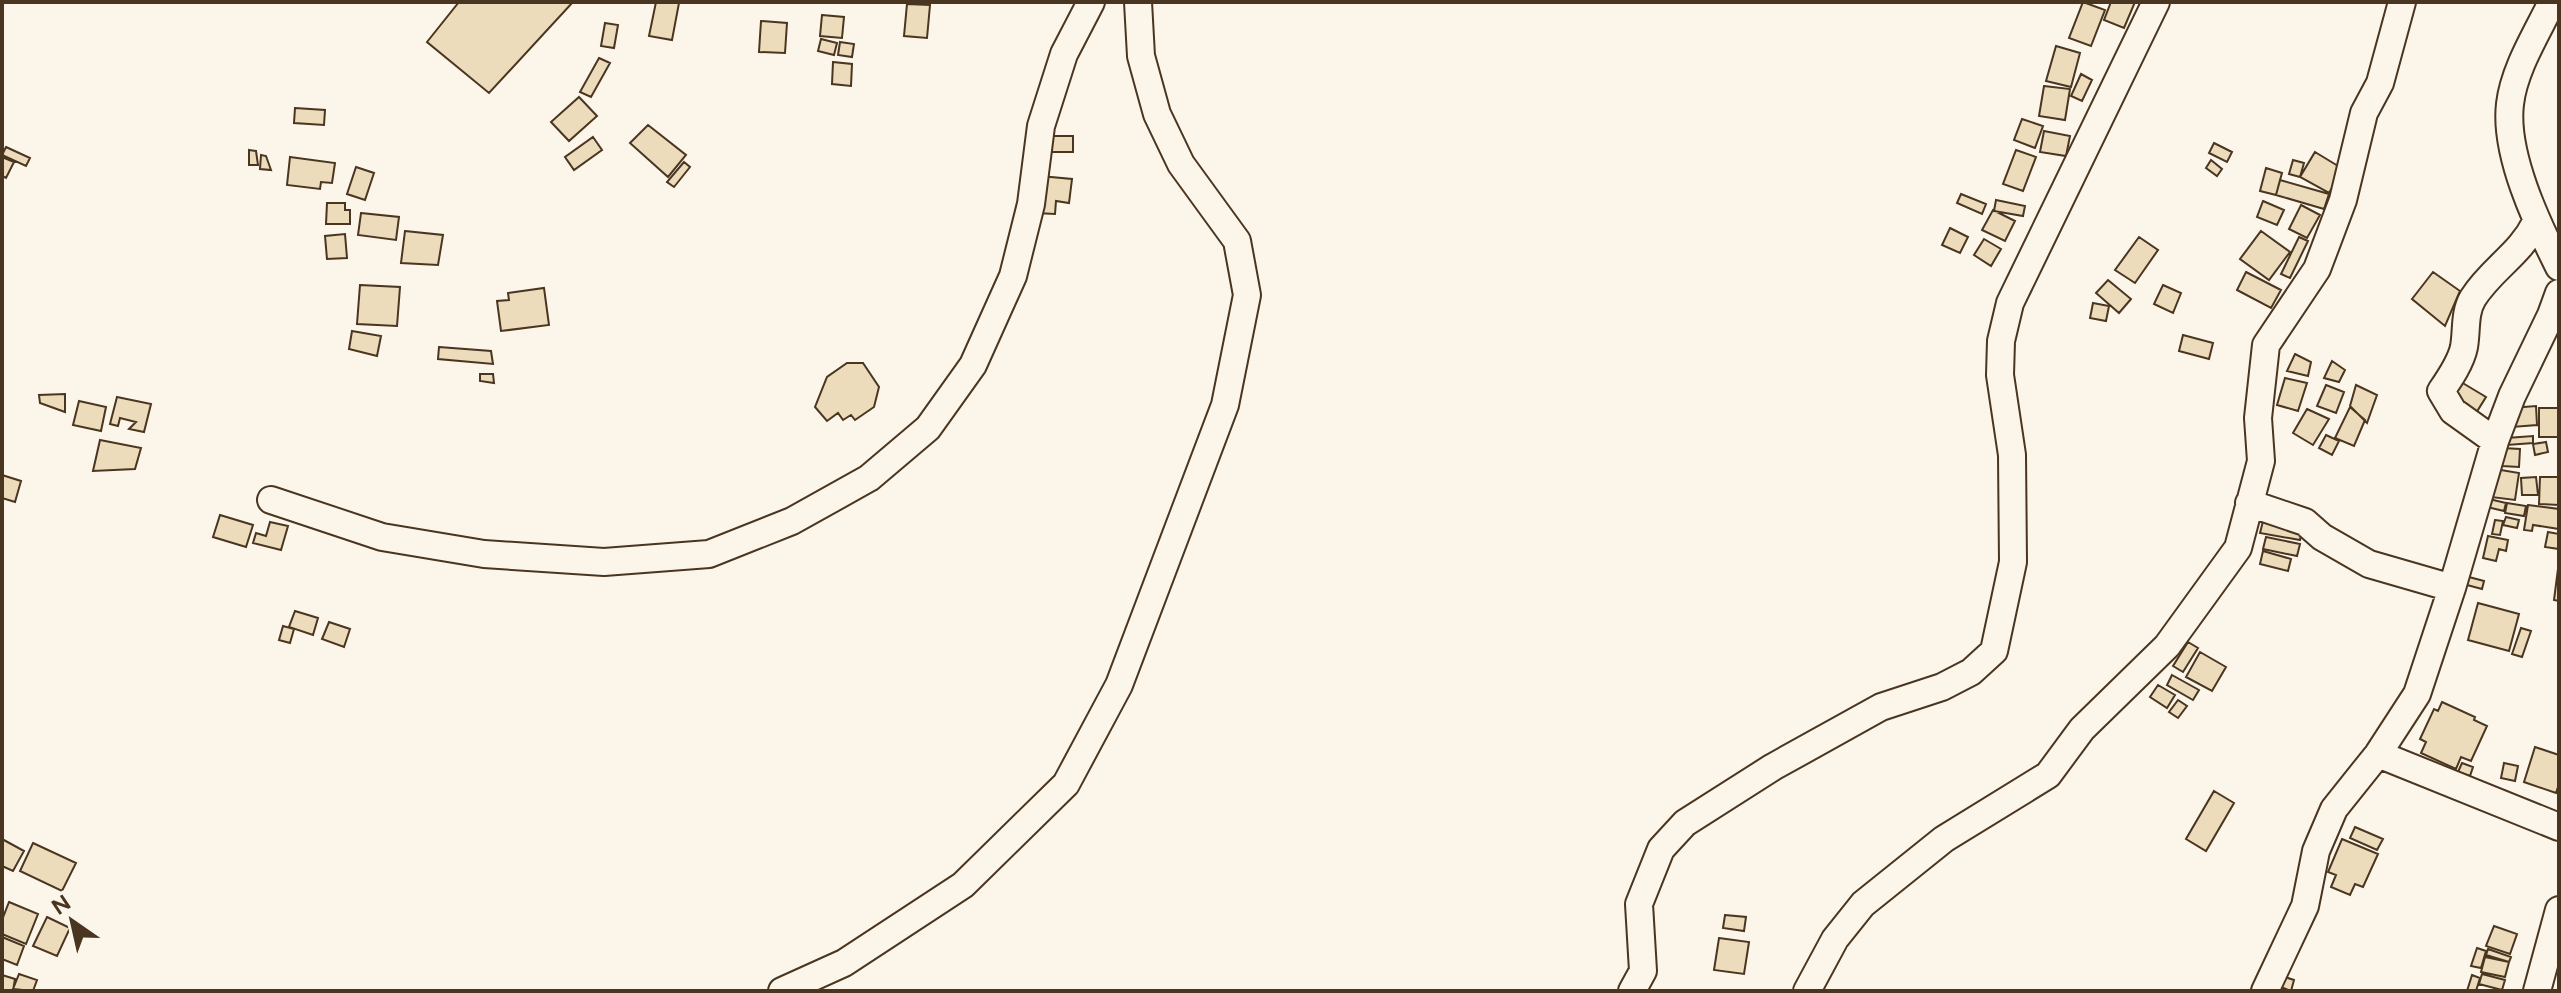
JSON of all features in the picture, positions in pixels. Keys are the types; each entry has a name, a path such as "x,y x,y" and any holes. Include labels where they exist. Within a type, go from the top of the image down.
{"street":[{"path":"271,500 382,537 484,554 604,562 709,554 792,521 869,478 928,428 973,365 1013,276 1031,204 1041,126 1064,54 1091,2"},
{"path":"782,991 844,963 963,885 1066,784 1119,685 1225,405 1247,295 1237,241 1181,164 1157,114 1141,56 1138,2"},
{"path":"1639,984 1639,904 1661,849 1685,823 1773,767 1881,707 1942,687 1971,672 1994,651 2013,562 2012,455 2000,375 2001,341 2010,303 2156,2"},
{"path":"1807,991 1835,939 1863,904 1944,839 2048,775 2082,729 2167,646 2238,548 2261,461 2258,418 2266,345 2317,269 2343,200 2364,113 2380,83 2402,2"},
{"path":"2552,2 2523,61 2510,101 2509,131 2536,222 2559,267"},
{"path":"2495,441 2453,411 2441,391 2463,349 2465,320 2471,300 2485,282 2527,242 2536,222"},
{"path":"2265,991 2305,906 2316,851 2334,809 2378,754 2417,694 2495,441 2512,396 2556,308"},
{"path":"2249,503 2305,522 2334,545 2369,564 2452,588"},
{"path":"2378,754 2559,827"},
{"path":"2537,991 2559,910"}],"building":[{"path":"459,2 573,2 489,93 427,42"},
{"path":"656,2 679,3 672,40 649,36"},
{"path":"2083,2 2105,10 2091,46 2069,38"},
{"path":"2111,2 2135,2 2124,28 2104,20"},
{"path":"907,4 930,5 927,38 904,36"},
{"path":"822,15 844,17 842,38 820,36"},
{"path":"761,21 787,23 785,53 759,52"},
{"path":"605,23 618,25 614,48 601,46"},
{"path":"821,39 837,43 834,55 818,51"},
{"path":"840,42 854,44 852,57 838,55"},
{"path":"2056,46 2080,53 2071,87 2046,81"},
{"path":"599,58 610,63 591,97 580,92"},
{"path":"833,62 852,64 851,86 832,84"},
{"path":"2081,74 2092,80 2082,101 2071,96"},
{"path":"2044,86 2070,89 2065,120 2039,116"},
{"path":"579,97 597,116 569,141 551,122"},
{"path":"295,108 325,110 324,125 294,123"},
{"path":"2022,119 2043,126 2035,148 2014,140"},
{"path":"648,125 686,155 668,177 630,143"},
{"path":"2044,131 2070,136 2066,156 2040,152"},
{"path":"1048,136 1073,136 1073,152 1048,152"},
{"path":"593,137 602,150 574,170 565,157"},
{"path":"2214,143 2232,152 2227,162 2209,153"},
{"path":"6,147 30,158 26,166 2,155"},
{"path":"249,150 256,151 258,165 249,165"},
{"path":"2016,150 2036,157 2023,191 2003,184"},
{"path":"2315,152 2343,169 2329,193 2300,177"},
{"path":"261,155 266,156 271,170 260,169"},
{"path":"2,157 14,162 6,178 2,176"},
{"path":"290,157 335,163 332,183 321,182 320,189 287,185"},
{"path":"2211,160 2222,169 2217,176 2206,168"},
{"path":"2293,160 2304,163 2300,177 2289,174"},
{"path":"684,162 690,167 674,187 667,182"},
{"path":"356,167 374,173 365,200 347,194"},
{"path":"2266,168 2282,173 2276,195 2260,191"},
{"path":"1040,176 1072,179 1069,203 1056,201 1055,214 1036,213"},
{"path":"2280,180 2329,194 2324,209 2276,195"},
{"path":"1961,194 1986,204 1982,214 1957,203"},
{"path":"1996,200 2025,206 2023,216 1994,211"},
{"path":"2263,201 2284,210 2277,225 2257,217"},
{"path":"327,203 345,203 345,210 350,210 350,224 326,224"},
{"path":"2301,205 2320,215 2307,238 2289,229"},
{"path":"1993,210 2015,221 2005,241 1982,230"},
{"path":"361,213 399,217 396,240 358,235"},
{"path":"1950,228 1968,237 1960,253 1942,245"},
{"path":"405,231 443,235 438,265 401,263"},
{"path":"2261,231 2290,252 2269,280 2240,259"},
{"path":"345,234 347,258 327,259 325,236"},
{"path":"2139,237 2158,250 2135,283 2115,270"},
{"path":"2299,237 2308,241 2290,278 2281,274"},
{"path":"1984,239 2001,249 1991,266 1974,255"},
{"path":"2246,272 2281,290 2271,308 2237,290"},
{"path":"2433,272 2460,291 2445,326 2412,299"},
{"path":"2108,280 2131,299 2119,313 2096,293"},
{"path":"360,285 400,287 397,326 357,324"},
{"path":"2163,285 2181,293 2173,313 2154,304"},
{"path":"544,288 549,325 501,331 497,301 509,300 508,293"},
{"path":"2093,303 2109,306 2106,321 2090,318"},
{"path":"352,331 381,336 377,356 349,349"},
{"path":"2183,335 2213,343 2209,359 2179,351"},
{"path":"439,347 491,351 493,364 438,359"},
{"path":"2295,354 2311,362 2308,376 2287,371"},
{"path":"2332,361 2345,370 2339,382 2324,378"},
{"path":"847,363 863,363 879,387 874,407 855,420 851,415 843,420 838,413 827,421 815,407 827,377"},
{"path":"480,374 493,374 494,383 480,381"},
{"path":"2285,378 2307,383 2298,411 2277,405"},
{"path":"2461,382 2486,397 2476,413 2451,397"},
{"path":"2326,385 2344,392 2336,413 2317,406"},
{"path":"2356,385 2377,395 2367,423 2350,406"},
{"path":"65,394 65,412 40,403 39,395"},
{"path":"117,397 151,404 144,432 129,429 136,422 120,418 118,426 110,424"},
{"path":"79,401 106,407 101,431 73,425"},
{"path":"2536,406 2537,425 2512,427 2511,408"},
{"path":"2350,407 2365,420 2354,446 2335,438"},
{"path":"2539,408 2559,408 2559,437 2539,437"},
{"path":"2307,409 2329,419 2313,445 2293,433"},
{"path":"2326,435 2339,441 2332,455 2319,448"},
{"path":"2533,436 2533,443 2507,445 2507,438"},
{"path":"100,440 141,448 135,469 93,471"},
{"path":"2546,442 2548,452 2535,455 2533,444"},
{"path":"2502,448 2520,449 2519,467 2502,466"},
{"path":"2495,469 2519,473 2515,500 2491,497"},
{"path":"2,475 21,481 15,502 2,498"},
{"path":"2536,477 2538,495 2522,495 2521,478"},
{"path":"2540,477 2559,477 2559,505 2539,504"},
{"path":"2489,499 2506,503 2504,511 2487,507"},
{"path":"2507,503 2526,506 2524,516 2505,513"},
{"path":"2528,505 2559,509 2559,529 2533,525 2532,531 2524,530"},
{"path":"220,515 253,525 246,547 213,537"},
{"path":"2506,517 2519,520 2517,528 2503,525"},
{"path":"2495,520 2503,521 2500,535 2492,534"},
{"path":"2263,521 2303,527 2300,540 2260,533"},
{"path":"270,522 288,526 281,550 253,543 256,533 266,536"},
{"path":"2548,532 2559,534 2559,549 2545,547"},
{"path":"2488,536 2508,540 2506,551 2499,549 2496,561 2483,558"},
{"path":"2266,537 2300,544 2297,556 2263,549"},
{"path":"2263,551 2291,559 2288,571 2260,564"},
{"path":"2559,561 2559,601 2554,600"},
{"path":"2469,577 2484,581 2482,589 2467,585"},
{"path":"2478,603 2519,614 2509,651 2468,640"},
{"path":"295,611 318,618 313,635 289,627"},
{"path":"329,622 350,629 344,647 322,639"},
{"path":"283,626 294,629 290,643 279,640"},
{"path":"2521,628 2531,631 2522,657 2512,654"},
{"path":"2188,642 2198,648 2183,672 2173,666"},
{"path":"2200,652 2226,667 2212,691 2186,677"},
{"path":"2172,675 2199,690 2193,700 2167,685"},
{"path":"2158,685 2175,695 2167,708 2150,697"},
{"path":"2178,700 2187,706 2178,718 2169,712"},
{"path":"2442,702 2487,726 2471,761 2461,757 2456,769 2421,753 2426,742 2420,739 2434,709 2438,711"},
{"path":"2535,747 2559,755 2556,793 2524,782"},
{"path":"2462,763 2473,767 2470,776 2458,772"},
{"path":"2504,763 2518,766 2515,781 2501,778"},
{"path":"2214,791 2234,803 2206,851 2186,839"},
{"path":"2355,827 2383,839 2377,850 2350,838"},
{"path":"2,839 24,851 13,871 2,866"},
{"path":"2342,839 2378,854 2363,887 2355,884 2350,895 2331,887 2336,875 2328,872"},
{"path":"33,843 76,863 62,891 20,871"},
{"path":"9,902 38,914 26,944 2,934 2,920"},
{"path":"1725,915 1746,917 1744,931 1723,928"},
{"path":"47,917 70,928 57,956 33,946"},
{"path":"2494,926 2517,934 2510,954 2486,946"},
{"path":"2,937 24,946 17,965 2,959"},
{"path":"1719,938 1749,942 1744,974 1714,970"},
{"path":"2477,948 2486,951 2481,968 2471,966"},
{"path":"2488,949 2511,957 2509,962 2486,955"},
{"path":"2485,957 2509,962 2505,977 2481,972"},
{"path":"19,974 37,980 33,991 13,989"},
{"path":"2482,974 2505,980 2502,990 2479,984"},
{"path":"2,975 15,979 13,991 2,991"},
{"path":"2279,975 2294,980 2291,991 2276,985"},
{"path":"2472,975 2480,978 2476,991 2467,991"}]}
